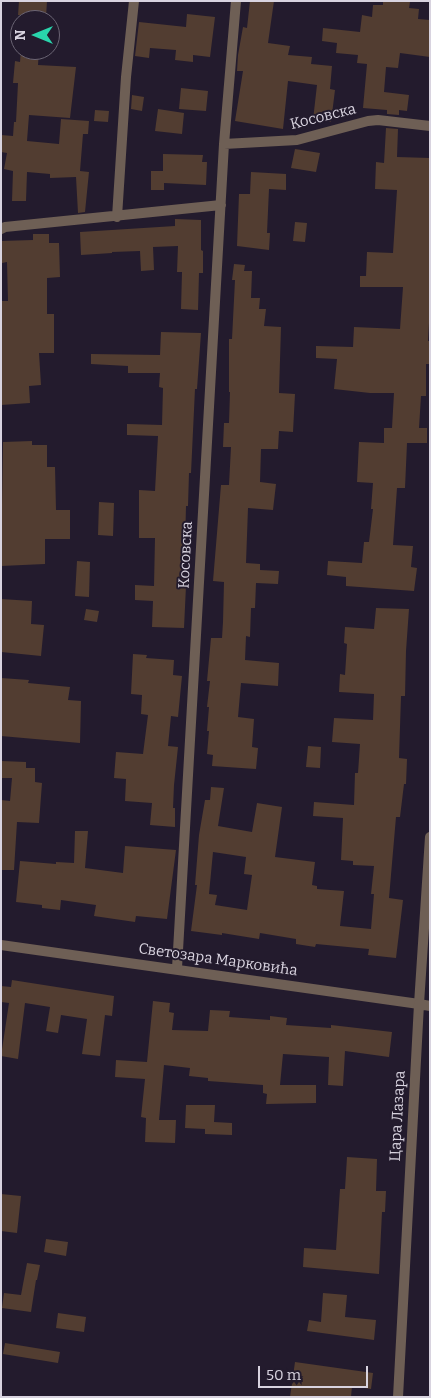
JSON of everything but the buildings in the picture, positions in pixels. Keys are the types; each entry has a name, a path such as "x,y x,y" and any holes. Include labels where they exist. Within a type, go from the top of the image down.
{"street":[{"path":"117,217 126,77 134,1"},
{"name":"Косовска","path":"177,968 224,144 236,1"},
{"name":"Косовска","path":"224,144 297,140 378,120 430,126"},
{"path":"1,229 5,227 221,205"},
{"name":"Цара Лазара","path":"398,1397 425,1005 430,837"},
{"name":"Светозара Марковића","path":"1,944 425,1005"}]}
